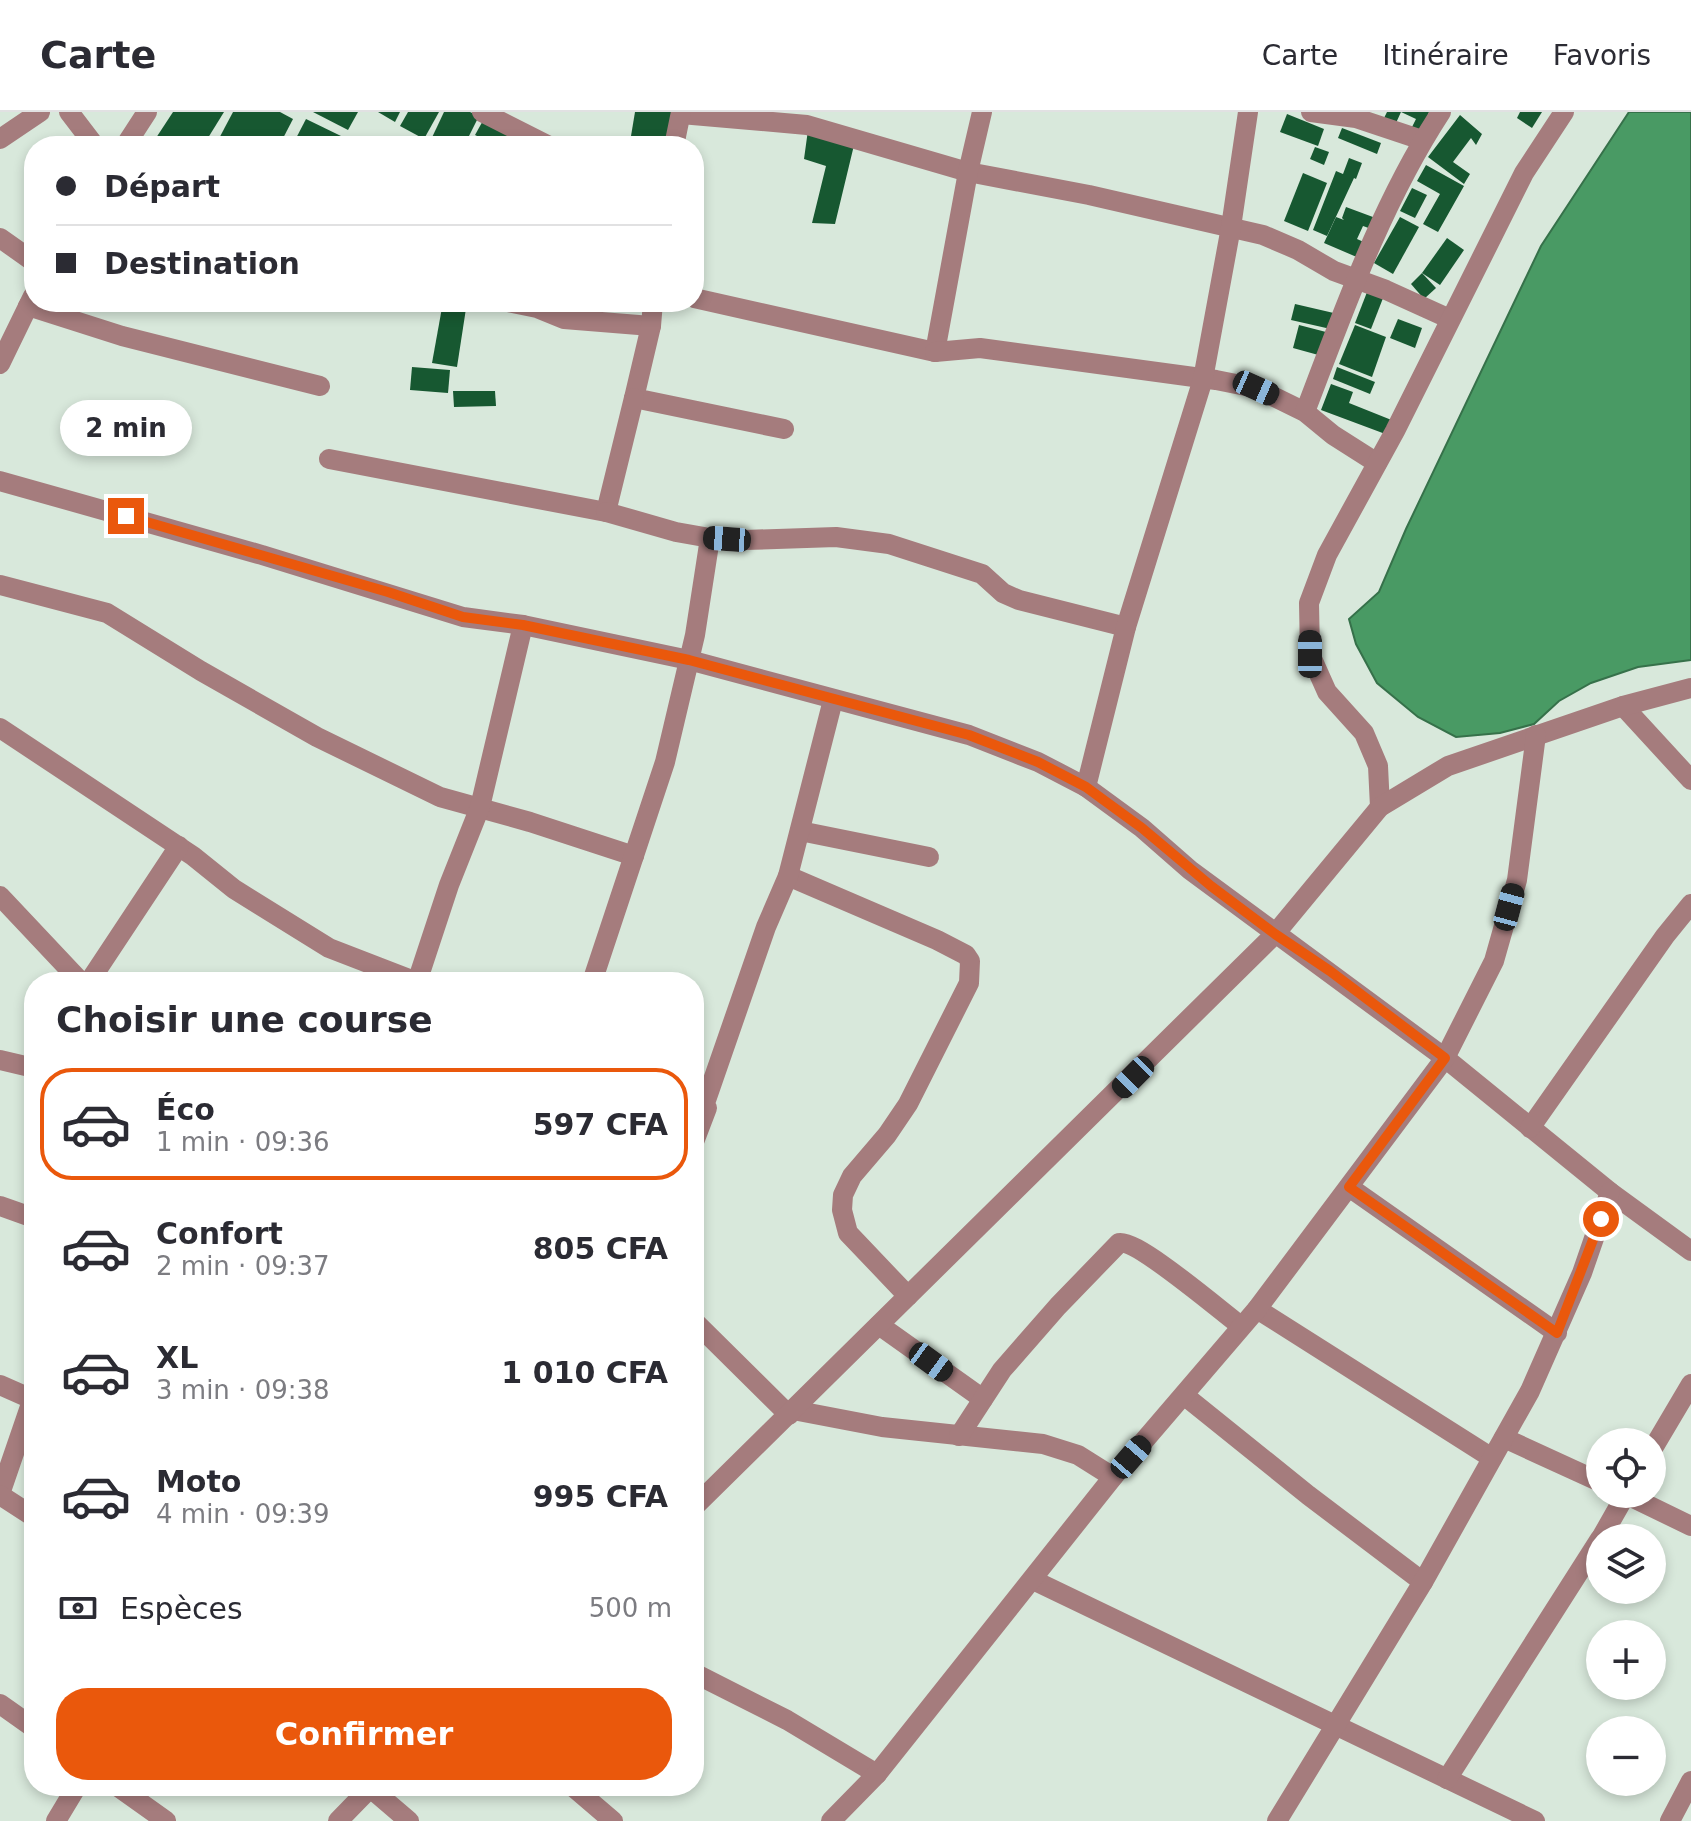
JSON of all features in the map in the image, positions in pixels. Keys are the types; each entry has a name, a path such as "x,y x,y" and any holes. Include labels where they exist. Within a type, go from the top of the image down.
{"street":[{"path":"0,139 40,112"},
{"path":"69,112 87,136"},
{"path":"135,136 147,112"},
{"path":"482,112 529,136"},
{"path":"935,352 982,112"},
{"path":"1086,787 1126,627 1203,379 1248,112"},
{"path":"1311,112 1356,118 1422,140"},
{"path":"1305,412 1355,279 1422,140 1441,112"},
{"path":"1380,807 1378,766 1364,733 1327,692 1310,654 1309,603 1327,555 1524,173 1564,112"},
{"path":"676,136 681,113 807,125 968,172 1104,198 1263,235 1298,250 1334,271 1450,319"},
{"path":"0,238 24,255"},
{"path":"704,300 935,352 980,348 1256,388 1305,412 1333,435 1377,463"},
{"path":"0,364 25,312"},
{"path":"61,312 122,336 320,386"},
{"path":"548,312 574,321 651,326"},
{"path":"606,512 652,312"},
{"path":"634,398 784,429"},
{"path":"329,459 606,512 676,532 710,538 836,537 889,544 982,574 1003,593 1019,600 1126,627"},
{"path":"0,481 262,555 463,617 523,625 689,660 969,735 1038,762 1086,787 1142,828 1190,870 1445,1058 1610,1192 1691,1251"},
{"path":"595,972 665,762 689,660 710,538"},
{"path":"0,585 107,613 317,737 427,791 634,856"},
{"path":"420,972 449,885 480,807 523,625"},
{"path":"704,1492 791,1412 1275,934 1380,807 1448,766 1623,706 1691,688"},
{"path":"704,1091 788,876 833,700"},
{"path":"1623,706 1691,780"},
{"path":"0,728 179,846 234,889 329,948 391,972"},
{"path":"831,1821 877,1774 1113,1477 1257,1309 1445,1058 1494,961 1517,880 1536,735"},
{"path":"800,831 929,857"},
{"path":"96,972 179,846"},
{"path":"788,876 937,940 966,955 970,961 969,983 908,1104 887,1135 852,1176 843,1195 842,1210 848,1233 908,1296"},
{"path":"0,896 72,972"},
{"path":"1530,1128 1665,936 1691,904"},
{"path":"0,1060 24,1066"},
{"path":"1349,1187 1557,1333"},
{"path":"1277,1821 1423,1582 1504,1438 1557,1333 1610,1192"},
{"path":"0,1206 24,1214"},
{"path":"959,1436 1002,1370 1058,1306 1124,1241 1155,1260 1241,1326"},
{"path":"1257,1309 1492,1458"},
{"path":"879,1325 983,1399"},
{"path":"704,1330 791,1412 882,1427 1043,1444 1078,1455 1113,1477"},
{"path":"1665,1428 1691,1384"},
{"path":"0,1385 24,1394"},
{"path":"1185,1396 1423,1582"},
{"path":"24,1424 0,1495 24,1511"},
{"path":"1504,1438 1586,1476"},
{"path":"1654,1508 1691,1526"},
{"path":"1447,1779 1586,1561"},
{"path":"1033,1580 1535,1821"},
{"path":"704,1678 787,1720 877,1774"},
{"path":"0,1704 24,1721"},
{"path":"1670,1821 1691,1781"},
{"path":"56,1821 71,1796"},
{"path":"131,1796 166,1821"},
{"path":"338,1821 361,1796"},
{"path":"381,1796 409,1821"},
{"path":"584,1796 613,1821"}],"shaded area":[{"path":"1629,112 1691,112 1691,660 1638,667 1591,683 1559,701 1534,724 1500,733 1456,737 1418,717 1377,683 1356,644 1349,619 1379,592 1541,246"}],"building":[{"path":"173,112 224,112 209,136 157,136"},
{"path":"233,112 280,112 293,119 284,136 220,136"},
{"path":"313,112 358,112 348,130"},
{"path":"378,112 400,112 395,122"},
{"path":"408,112 439,112 426,136 418,136 400,126"},
{"path":"444,112 470,112 479,116 469,136 433,136"},
{"path":"635,112 677,112 672,136 631,136"},
{"path":"1387,112 1401,112 1396,123 1384,118"},
{"path":"1401,112 1429,112 1420,135 1410,131 1416,119"},
{"path":"1520,112 1542,112 1532,128 1517,118"},
{"path":"1287,114 1324,129 1318,146 1280,132"},
{"path":"1460,115 1482,134 1476,145 1471,138 1453,162 1470,174 1464,184 1428,157"},
{"path":"485,117 520,135 477,136"},
{"path":"306,119 341,136 297,136"},
{"path":"1342,128 1381,143 1377,154 1338,138"},
{"path":"808,130 855,141 835,224 812,223 826,166 804,159"},
{"path":"1315,147 1329,152 1324,165 1310,159"},
{"path":"1349,158 1362,163 1327,236 1313,230 1336,171 1343,174"},
{"path":"1426,165 1464,186 1438,232 1423,224 1440,194 1417,181"},
{"path":"1303,173 1327,183 1308,231 1284,221"},
{"path":"1412,188 1427,195 1415,218 1400,211"},
{"path":"1346,207 1381,220 1377,231 1363,226 1357,239 1366,243 1359,258 1324,243 1336,217 1344,220"},
{"path":"1400,217 1419,227 1393,274 1374,263"},
{"path":"1447,238 1464,250 1440,285 1422,273"},
{"path":"1422,273 1436,288 1424,299 1411,284"},
{"path":"1369,287 1385,293 1371,329 1355,323"},
{"path":"1295,304 1338,314 1335,330 1291,320"},
{"path":"441,312 465,312 457,367 432,363"},
{"path":"1398,319 1422,328 1415,348 1390,338"},
{"path":"1299,325 1326,332 1322,356 1293,348"},
{"path":"1355,325 1386,337 1372,377 1339,364"},
{"path":"412,367 450,370 448,393 410,390"},
{"path":"1337,367 1375,382 1370,394 1333,379"},
{"path":"1331,384 1353,392 1349,403 1394,421 1388,435 1321,410"},
{"path":"453,391 495,391 496,406 454,407"}],"route":[{"path":"126,516 388,592 463,617 523,625 689,660 969,735 1038,762 1086,787 1142,828 1211,886 1445,1058 1349,1187 1557,1333 1601,1219"}]}
